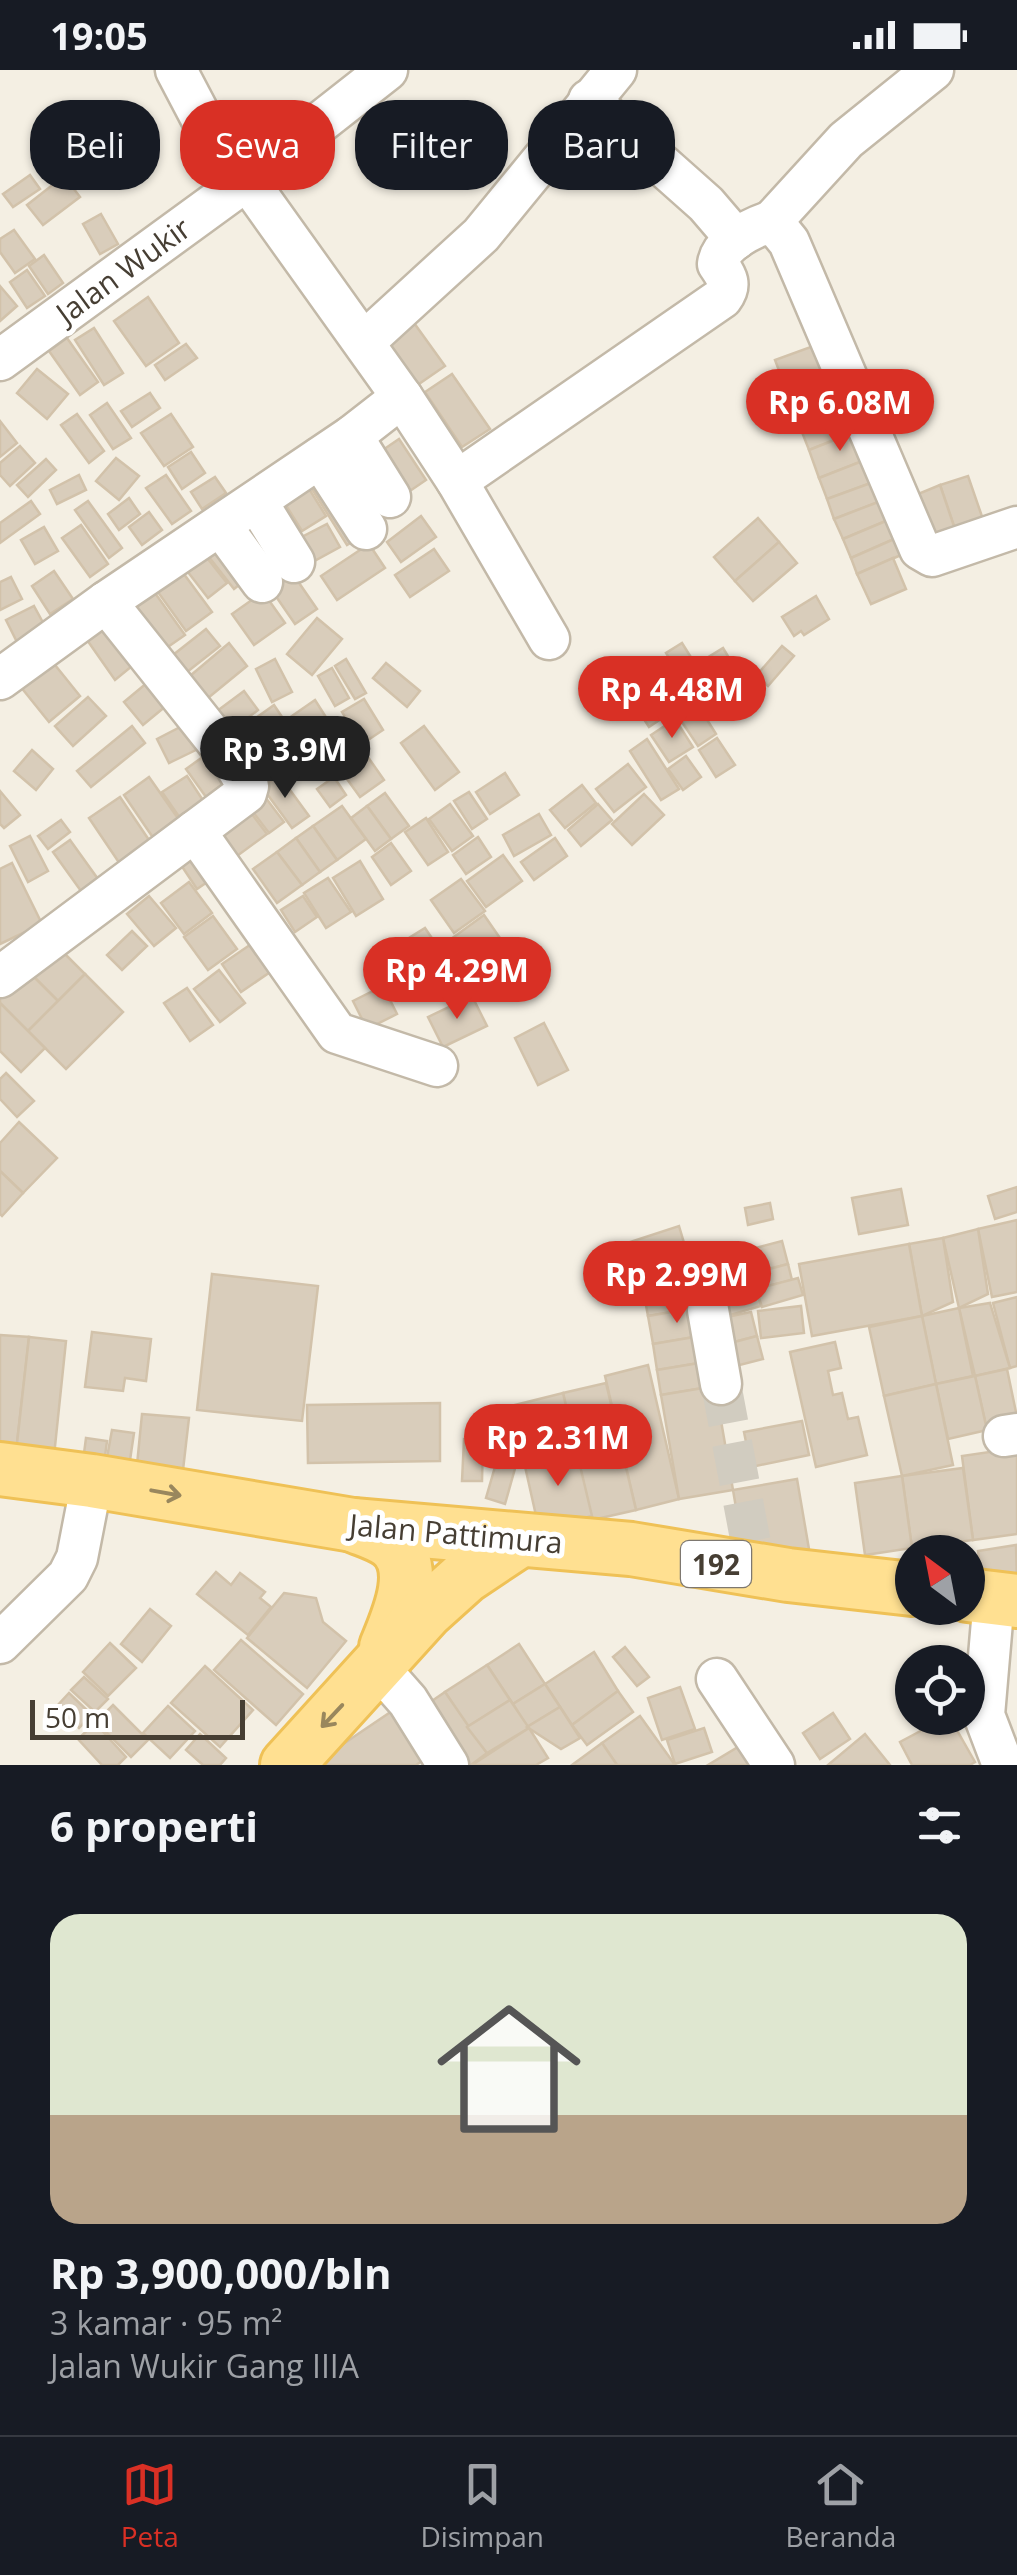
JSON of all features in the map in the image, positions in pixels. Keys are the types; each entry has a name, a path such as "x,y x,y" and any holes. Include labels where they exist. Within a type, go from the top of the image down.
{"main road":[{"name":"Jalan Pattimura","path":"0,1469 353,1525 631,1549 895,1587"},
{"path":"353,1525 390,1542 400,1553 404,1570 405,1593 378,1667"},
{"path":"287,1765 426,1612 466,1576 520,1540"}],"street":[{"path":"176,70 194,100"},
{"name":"Jalan Wukir","path":"335,111 387,70"},
{"path":"589,100 616,70"},
{"path":"456,481 722,298 728,290 728,280 718,259 736,239 772,221 909,78"},
{"path":"364,342 481,235 528,176"},
{"path":"675,176 736,239"},
{"name":"Jalan Wukir","path":"0,360 232,190"},
{"path":"247,190 402,397 549,639"},
{"path":"772,221 788,242 920,549 932,556 1017,528"},
{"path":"4,667 257,502 402,397"},
{"path":"336,447 390,497"},
{"path":"336,447 366,529"},
{"path":"221,526 278,572 257,502"},
{"path":"0,977 246,793 248,786 106,602"},
{"path":"195,831 338,1033 437,1066"},
{"path":"708,1310 721,1384"},
{"path":"0,1643 55,1591 73,1567 92,1481"},
{"path":"993,1598 984,1715 1002,1765"},
{"path":"378,1667 408,1702 448,1765"},
{"path":"717,1679 774,1765"}],"building":[{"path":"30,175 30,190 38,190 13,207 3,194"},
{"path":"46,190 75,190 80,197 43,225 27,205"},
{"path":"101,214 118,244 100,254 83,224"},
{"path":"14,230 35,259 15,273 0,252 0,239"},
{"path":"44,255 63,283 48,294 29,266"},
{"path":"27,270 45,296 27,308 10,282"},
{"path":"0,286 17,306 0,321"},
{"path":"148,297 179,343 146,366 114,321"},
{"path":"409,316 445,366 416,386 380,337"},
{"path":"94,328 123,373 104,385 75,340"},
{"path":"67,338 98,382 80,395 49,351"},
{"path":"827,341 838,370 786,389 775,360"},
{"path":"186,344 197,358 165,380 155,365"},
{"path":"37,369 68,394 47,419 17,393"},
{"path":"838,370 848,398 796,417 786,389"},
{"path":"452,374 490,429 462,447 425,392"},
{"path":"150,393 160,408 132,427 121,411"},
{"path":"848,398 860,430 809,450 796,417"},
{"path":"107,403 131,438 113,449 90,415"},
{"path":"77,414 104,451 89,463 61,425"},
{"path":"171,414 193,447 164,466 141,433"},
{"path":"0,421 17,443 0,457"},
{"path":"860,430 870,458 819,478 809,450"},
{"path":"399,439 426,480 401,497 374,456"},
{"path":"20,446 35,463 10,486 0,475 0,463"},
{"path":"191,452 205,473 182,489 168,467"},
{"path":"116,458 139,476 119,500 96,481"},
{"path":"870,458 879,480 827,499 819,478"},
{"path":"46,459 56,470 28,497 17,485"},
{"path":"326,469 366,533 347,545 307,481"},
{"path":"79,475 86,490 57,504 50,490"},
{"path":"166,475 191,511 172,524 146,488"},
{"path":"968,476 987,531 959,541 940,485"},
{"path":"215,477 226,493 202,509 191,492"},
{"path":"879,480 886,499 834,519 827,499"},
{"path":"306,484 326,516 302,531 282,499"},
{"path":"940,485 956,532 929,544 911,497"},
{"path":"129,498 140,514 119,530 108,514"},
{"path":"886,499 893,518 843,539 834,519"},
{"path":"31,501 40,514 0,543 0,523"},
{"path":"88,501 122,548 109,558 75,510"},
{"path":"149,512 162,530 142,545 129,527"},
{"path":"421,516 436,537 401,562 387,542"},
{"path":"758,518 779,542 735,581 714,557"},
{"path":"893,518 901,536 851,558 843,539"},
{"path":"327,524 340,547 307,565 294,541"},
{"path":"81,525 108,564 90,577 62,538"},
{"path":"44,527 58,551 35,564 21,540"},
{"path":"225,536 254,573 234,589 205,552"},
{"path":"901,536 908,552 857,574 851,558"},
{"path":"779,542 797,563 753,601 735,581"},
{"path":"369,544 385,568 337,600 321,576"},
{"path":"200,549 227,583 208,598 181,563"},
{"path":"434,549 449,571 410,597 395,575"},
{"path":"893,558 906,589 871,604 857,574"},
{"path":"175,562 212,612 186,631 150,581"},
{"path":"286,564 317,609 295,624 264,579"},
{"path":"54,571 73,599 50,614 32,586"},
{"path":"11,577 22,599 0,610 0,582"},
{"path":"150,586 185,635 162,651 127,602"},
{"path":"263,592 285,623 254,645 232,614"},
{"path":"816,596 829,619 804,635 801,631 794,636 782,617"},
{"path":"34,606 47,630 18,644 6,620"},
{"path":"107,607 143,657 115,680 78,627"},
{"path":"317,618 342,639 312,675 287,654"},
{"path":"206,629 220,646 187,672 173,655"},
{"path":"229,643 247,666 208,698 190,676"},
{"path":"682,643 699,670 683,680 666,653"},
{"path":"782,646 794,656 768,686 756,676"},
{"path":"723,648 740,676 719,689 702,661"},
{"path":"275,659 292,692 272,702 256,669"},
{"path":"346,659 366,693 355,699 335,666"},
{"path":"666,659 682,680 658,698 642,676"},
{"path":"51,660 80,696 49,722 20,686"},
{"path":"386,663 420,691 407,707 373,678"},
{"path":"332,668 349,698 335,706 318,676"},
{"path":"160,672 178,696 143,725 124,702"},
{"path":"647,690 664,717 649,727 631,699"},
{"path":"244,691 258,710 224,736 209,717"},
{"path":"88,697 106,716 73,746 55,726"},
{"path":"364,699 383,730 362,744 342,712"},
{"path":"315,700 329,722 304,740 289,718"},
{"path":"274,705 282,717 257,734 249,723"},
{"path":"699,707 716,734 698,746 680,719"},
{"path":"675,719 693,747 669,762 651,735"},
{"path":"284,721 300,744 281,756 266,733"},
{"path":"190,722 202,747 169,763 157,739"},
{"path":"337,724 348,739 325,755 314,739"},
{"path":"132,726 145,743 91,787 77,771"},
{"path":"424,726 459,772 435,790 401,743"},
{"path":"717,738 735,765 716,777 699,750"},
{"path":"647,739 679,789 661,800 630,751"},
{"path":"264,745 274,760 249,776 239,760"},
{"path":"218,746 243,781 211,804 186,769"},
{"path":"32,750 53,769 36,790 14,771"},
{"path":"363,750 384,780 360,797 339,768"},
{"path":"686,756 701,777 683,790 668,769"},
{"path":"628,764 646,787 614,812 596,789"},
{"path":"505,773 519,795 490,814 476,792"},
{"path":"279,775 309,816 292,828 262,787"},
{"path":"187,776 206,805 182,821 162,792"},
{"path":"149,777 182,824 156,842 124,795"},
{"path":"334,777 346,795 330,807 317,789"},
{"path":"582,785 596,803 565,828 550,810"},
{"path":"0,791 20,815 4,828 0,824"},
{"path":"469,792 487,819 472,829 454,801"},
{"path":"262,793 284,822 269,833 247,804"},
{"path":"385,793 409,826 391,839 367,806"},
{"path":"644,794 664,815 632,845 612,824"},
{"path":"120,797 153,846 122,867 89,818"},
{"path":"450,804 473,836 452,851 429,819"},
{"path":"598,804 612,820 581,846 568,830"},
{"path":"245,805 267,834 226,864 204,834"},
{"path":"342,806 366,839 337,860 313,826"},
{"path":"367,806 391,839 375,851 351,818"},
{"path":"539,814 551,835 514,856 503,835"},
{"path":"426,818 448,852 428,865 405,832"},
{"path":"61,820 70,832 48,849 38,836"},
{"path":"313,826 337,860 320,872 296,838"},
{"path":"30,836 48,871 28,882 10,846"},
{"path":"478,837 491,857 466,874 453,855"},
{"path":"296,838 320,872 302,885 277,852"},
{"path":"555,838 567,856 534,880 521,862"},
{"path":"70,840 98,879 81,891 53,852"},
{"path":"203,840 225,870 197,889 177,859"},
{"path":"391,843 411,871 391,885 372,857"},
{"path":"277,852 302,885 277,903 253,869"},
{"path":"503,855 522,881 486,907 467,881"},
{"path":"360,861 383,899 356,916 333,878"},
{"path":"12,863 42,924 0,944 0,869"},
{"path":"328,878 351,912 326,928 304,893"},
{"path":"461,879 485,911 454,933 431,900"},
{"path":"189,882 212,913 184,934 161,903"},
{"path":"149,896 176,928 154,946 127,914"},
{"path":"303,896 317,917 295,932 281,910"},
{"path":"484,915 502,941 470,964 451,939"},
{"path":"213,916 237,949 208,970 184,937"},
{"path":"425,928 444,956 427,967 409,938"},
{"path":"132,931 147,946 122,970 107,955"},
{"path":"263,936 282,964 241,992 222,964"},
{"path":"52,941 85,974 58,1001 24,967"},
{"path":"413,951 425,970 390,990 379,971"},
{"path":"24,967 58,1001 28,1031 0,1003 0,992"},
{"path":"219,970 245,1003 220,1022 194,989"},
{"path":"85,974 123,1012 66,1069 28,1031"},
{"path":"383,986 397,1014 367,1029 353,1001"},
{"path":"187,988 213,1025 190,1041 164,1003"},
{"path":"472,996 487,1026 443,1047 428,1017"},
{"path":"0,1003 45,1048 21,1072 0,1051"},
{"path":"544,1023 568,1070 538,1085 515,1038"},
{"path":"6,1073 34,1101 17,1117 0,1099 0,1079"},
{"path":"19,1122 57,1158 23,1193 0,1171 0,1143"},
{"path":"0,1171 23,1193 2,1216 0,1214"},
{"path":"1017,1187 1017,1212 995,1219 988,1196"},
{"path":"901,1189 908,1225 859,1234 852,1198"},
{"path":"770,1203 773,1219 748,1225 745,1208"},
{"path":"1017,1220 1017,1292 992,1297 978,1229"},
{"path":"679,1226 687,1253 638,1269 630,1242"},
{"path":"978,1229 988,1294 959,1308 943,1238"},
{"path":"943,1238 953,1302 922,1316 909,1244"},
{"path":"782,1241 788,1264 754,1273 748,1250"},
{"path":"909,1244 922,1316 812,1336 799,1264"},
{"path":"788,1264 792,1280 756,1289 754,1273"},
{"path":"695,1268 701,1307 648,1316 641,1278"},
{"path":"212,1274 318,1286 302,1421 197,1410"},
{"path":"798,1278 803,1295 762,1307 756,1289"},
{"path":"756,1289 761,1306 717,1319 713,1301"},
{"path":"1017,1297 1017,1366 1010,1368 993,1303"},
{"path":"990,1303 1010,1368 975,1376 959,1308"},
{"path":"801,1306 804,1333 761,1338 758,1311"},
{"path":"701,1307 706,1335 653,1344 648,1316"},
{"path":"959,1308 973,1376 936,1384 922,1316"},
{"path":"751,1312 757,1336 723,1345 717,1319"},
{"path":"922,1316 936,1384 884,1396 869,1327"},
{"path":"92,1332 151,1339 146,1381 125,1378 123,1391 85,1387"},
{"path":"0,1335 29,1337 16,1452 0,1451"},
{"path":"706,1335 711,1361 657,1370 653,1344"},
{"path":"757,1336 763,1359 728,1368 723,1345"},
{"path":"29,1337 66,1341 54,1456 16,1452"},
{"path":"835,1342 841,1368 828,1371 833,1395 842,1393 848,1419 858,1417 867,1455 816,1467 790,1352"},
{"path":"711,1361 715,1386 661,1395 657,1370"},
{"path":"648,1365 679,1499 636,1510 605,1376"},
{"path":"1007,1369 1017,1417 987,1430 975,1376"},
{"path":"975,1376 987,1430 948,1439 936,1384"},
{"path":"606,1383 636,1510 592,1520 563,1393"},
{"path":"936,1384 953,1465 902,1476 884,1396"},
{"path":"715,1386 733,1490 679,1499 661,1395"},
{"path":"563,1393 576,1449 524,1462 511,1406"},
{"path":"440,1403 440,1461 308,1463 307,1405"},
{"path":"142,1414 189,1418 183,1470 137,1465"},
{"path":"802,1421 809,1455 751,1467 744,1432"},
{"path":"112,1430 134,1433 129,1467 106,1463"},
{"path":"86,1438 107,1441 104,1464 83,1461"},
{"path":"464,1439 483,1440 482,1481 462,1481"},
{"path":"1017,1448 1017,1534 985,1538 985,1535 972,1535 962,1456"},
{"path":"576,1449 592,1516 539,1529 524,1462"},
{"path":"497,1460 516,1465 505,1504 486,1498"},
{"path":"963,1468 972,1535 910,1535 902,1476"},
{"path":"902,1476 910,1535 895,1535 895,1551 865,1555 855,1483"},
{"path":"797,1479 810,1555 746,1566 733,1490"},
{"path":"1016,1545 1017,1582 985,1587 985,1550"},
{"path":"216,1572 231,1585 240,1573 265,1592 260,1598 271,1607 248,1635 197,1594"},
{"path":"284,1593 316,1598 323,1622 346,1641 307,1688 247,1638"},
{"path":"150,1609 171,1626 142,1662 121,1644"},
{"path":"241,1640 303,1694 276,1725 214,1670"},
{"path":"110,1643 136,1668 108,1696 83,1672"},
{"path":"519,1644 545,1684 513,1704 487,1665"},
{"path":"625,1647 649,1677 637,1686 613,1657"},
{"path":"594,1652 618,1691 572,1725 545,1684"},
{"path":"487,1665 510,1700 467,1727 445,1692"},
{"path":"205,1666 253,1710 220,1747 171,1703"},
{"path":"84,1677 108,1699 95,1712 71,1690"},
{"path":"545,1684 560,1707 527,1727 513,1704"},
{"path":"680,1687 695,1729 662,1740 648,1698"},
{"path":"618,1691 633,1712 587,1745 572,1725"},
{"path":"445,1692 487,1753 471,1765 460,1765 423,1707"},
{"path":"69,1693 92,1715 79,1728 57,1706"},
{"path":"510,1700 529,1728 487,1753 467,1727"},
{"path":"113,1705 148,1740 131,1757 96,1722"},
{"path":"168,1706 195,1731 170,1758 143,1733"},
{"path":"560,1707 580,1738 561,1749 527,1727"},
{"path":"395,1709 428,1757 416,1765 321,1765 318,1761"},
{"path":"833,1713 850,1739 820,1759 803,1733"},
{"path":"640,1716 675,1765 617,1765 602,1743"},
{"path":"95,1723 126,1757 118,1765 102,1765 78,1739"},
{"path":"529,1728 548,1758 536,1765 472,1765"},
{"path":"704,1728 712,1752 675,1764 667,1740"},
{"path":"200,1734 226,1758 220,1765 203,1765 186,1750"},
{"path":"865,1734 890,1765 828,1765"},
{"path":"913,1735 960,1735 975,1762 912,1765 900,1742"},
{"path":"602,1743 617,1765 572,1765"},
{"path":"743,1744 756,1765 708,1765"}],"tunnel":[{"path":"721,1384 755,1565"}]}
